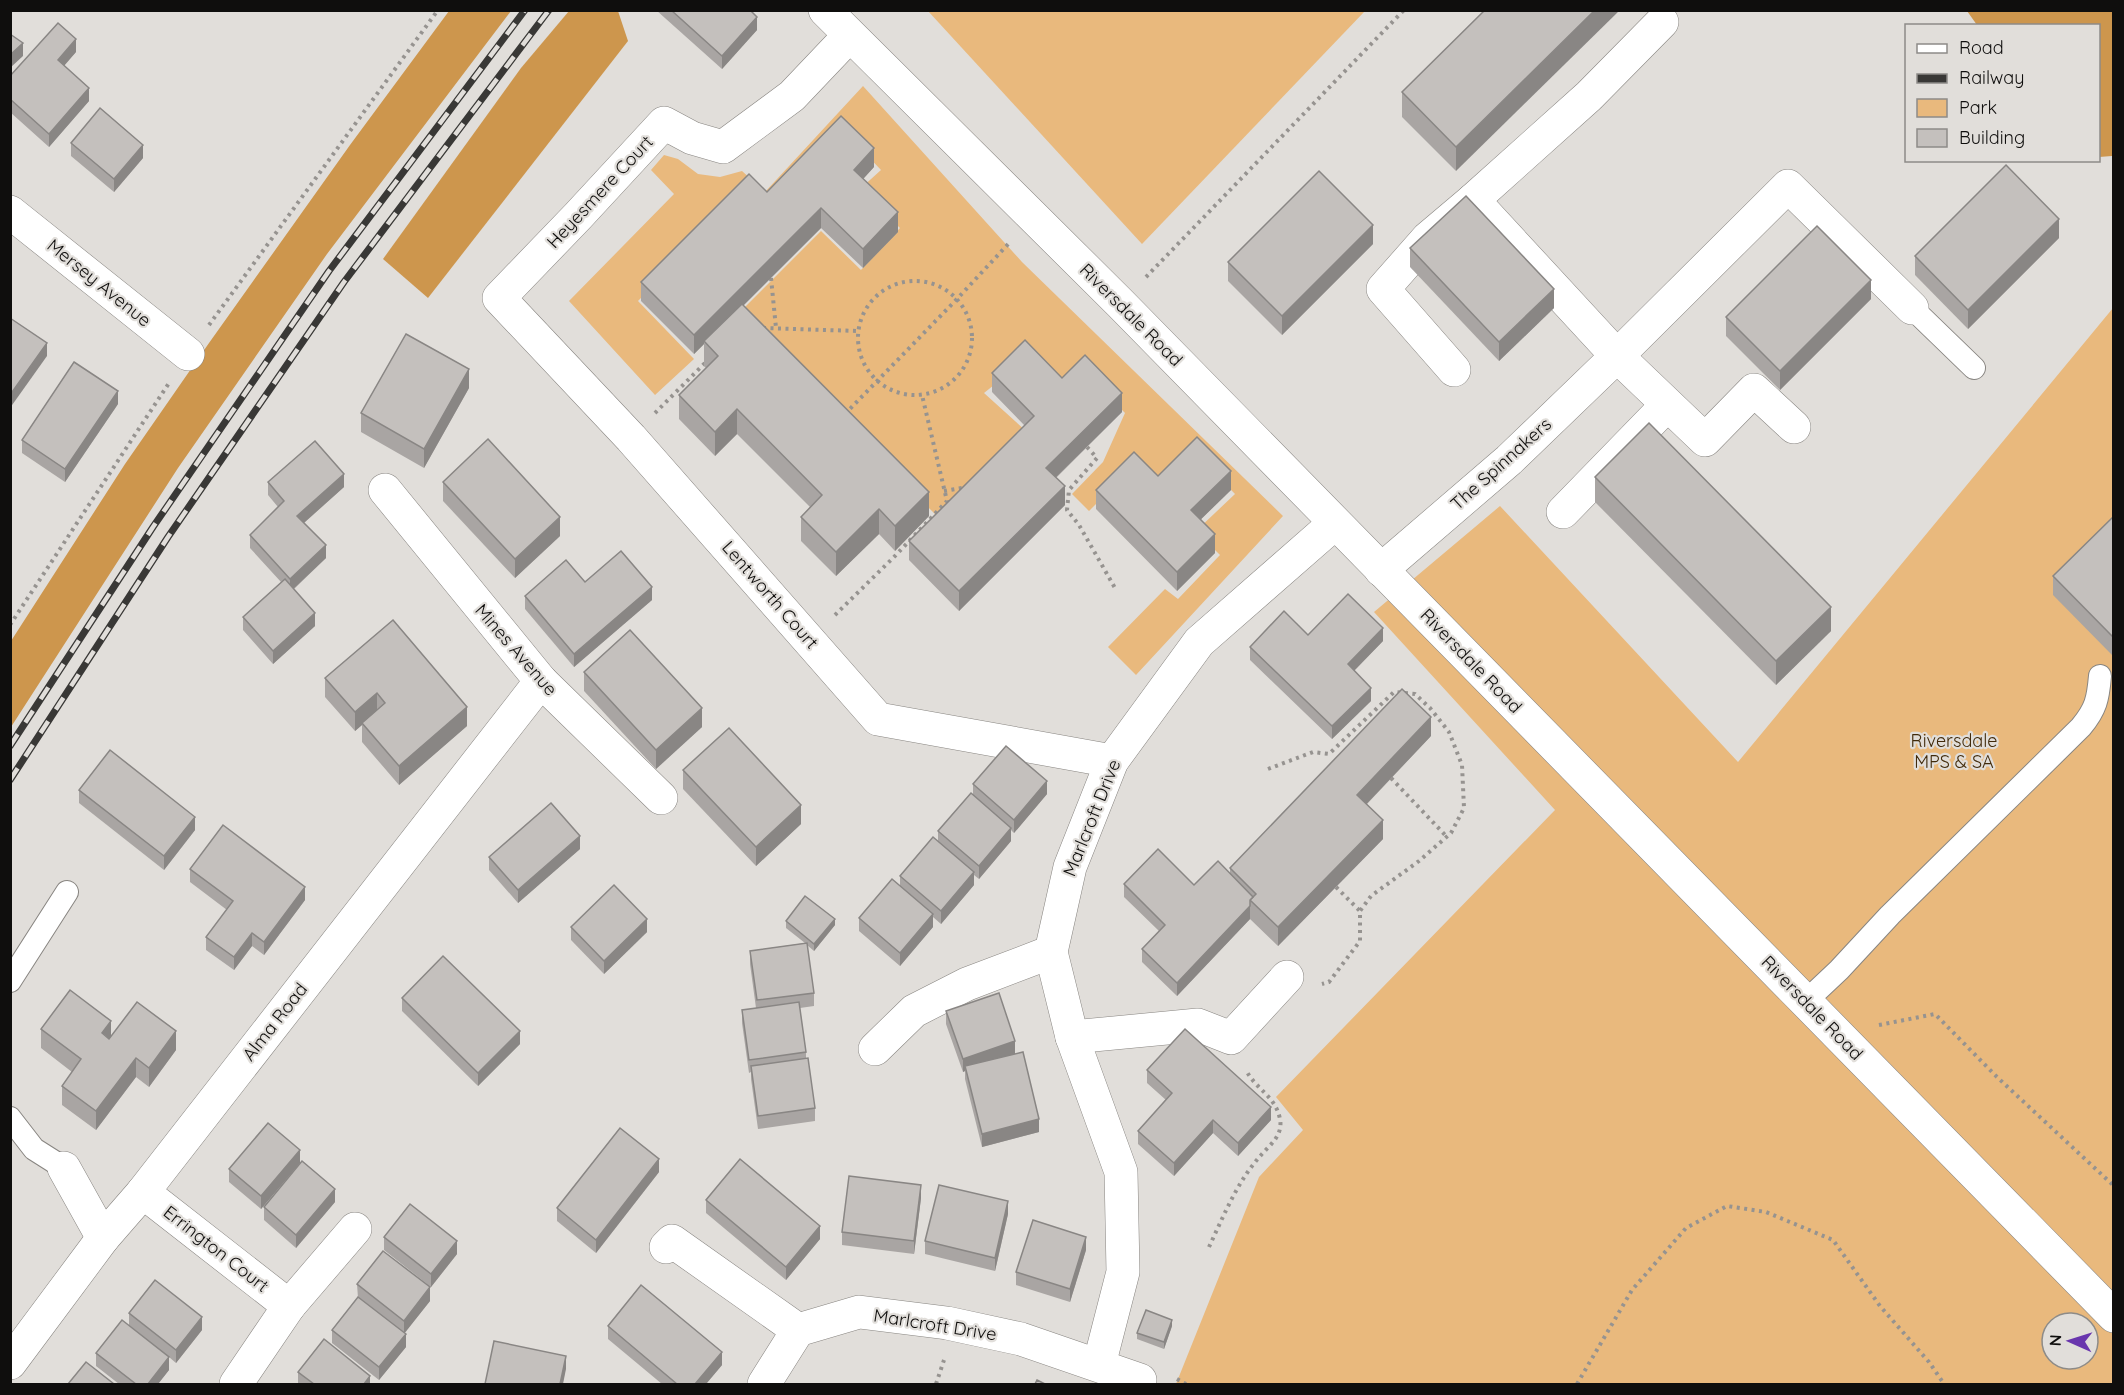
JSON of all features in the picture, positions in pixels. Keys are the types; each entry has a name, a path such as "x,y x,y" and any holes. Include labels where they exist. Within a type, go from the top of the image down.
{"street":[{"name":"Riversdale Road","path":"825,10 1120,303 2114,1316"},
{"path":"1454,369 1383,289 1428,238 1589,96 1662,22"},
{"name":"Heyesmere Court","path":"499,298 664,123 692,138 723,147 792,96 849,36"},
{"name":"The Spinnakers","path":"1381,570 1509,460 1788,186 1912,308"},
{"path":"1473,200 1617,356 1705,440 1755,390 1794,427"},
{"name":"Mersey Avenue","path":"10,213 188,354"},
{"name":"Lentworth Court","path":"499,298 631,438 878,718 1112,761"},
{"path":"1563,512 1667,405"},
{"name":"Mines Avenue","path":"384,490 541,681 661,798"},
{"name":"Marlcroft Drive","path":"1099,1365 1123,1272 1121,1172 1072,1036 1051,952 1070,867 1112,761 1199,642 1335,522"},
{"name":"Alma Road","path":"10,1363 103,1238 143,1192 541,681"},
{"path":"875,1049 914,1011 967,984 1051,952"},
{"path":"1072,1036 1198,1025 1230,1038 1287,977"},
{"path":"64,1168 103,1238"},
{"name":"Errington Court","path":"143,1192 288,1306"},
{"path":"236,1384 288,1306 355,1230"},
{"path":"666,1247 672,1241 798,1330 764,1384"},
{"name":"Marlcroft Drive","path":"798,1330 859,1312 947,1323 1021,1339 1140,1380"}],"lane":[{"path":"1912,308 1974,368"},
{"path":"1805,1002 2081,727 2093,713 2100,676"},
{"path":"10,981 67,892"},
{"path":"10,1118 34,1149 64,1168"}],"path":[{"path":"10,625 188,354 438,10"},
{"path":"1120,303 1404,10"},
{"path":"844,414 1035,219"},
{"path":"771,278 776,328"},
{"path":"906,282 925,282 942,288 957,299 967,316 972,334 970,354 962,371 948,385 931,394 912,396 893,392 877,381 865,367 858,350 858,332 863,314 874,298 889,288 906,282"},
{"path":"758,328 858,332"},
{"path":"631,438 715,353"},
{"path":"809,640 895,556 947,501 922,395"},
{"path":"1087,447 1097,458 1069,490 1067,510 1079,525 1115,588"},
{"path":"944,491 976,485"},
{"path":"1268,768 1313,752 1329,754 1395,692 1415,694 1430,708 1449,732 1462,765 1464,808 1451,833 1419,861 1371,896 1360,911 1360,940 1329,982 1311,986 1287,977"},
{"path":"1391,778 1447,837"},
{"path":"1336,887 1360,911"},
{"path":"1836,1033 1935,1014 1997,1077 2114,1186"},
{"path":"1209,1247 1229,1205 1247,1175 1261,1155 1276,1140 1280,1120 1271,1098 1250,1078 1230,1038"},
{"path":"1577,1384 1632,1290 1686,1228 1727,1206 1766,1212 1833,1240 1880,1306 1929,1362 1944,1384"}],"green space":[{"path":"928,11 1365,11 1142,244"},
{"path":"863,86 1022,262 1283,516 1136,675 1108,647 1165,589 1178,599 1220,555 1196,531 1235,494 1195,453 1155,488 1129,471 1089,511 1072,494 1103,462 1125,413 1085,372 1062,394 1009,373 984,393 1027,432 941,520 736,316 821,231 861,270 900,228 860,189 881,170 844,131 767,207 747,191 638,301 694,359 655,395 569,301 674,194 651,170 664,155 678,159 698,174 720,177 742,171 765,192"},
{"name":"Riversdale MPS & SA","path":"2113,308 2113,1384 1176,1384 1259,1177 1303,1130 1276,1097 1555,810 1374,612 1500,506 1738,762"}],"shaded area":[{"path":"449,11 511,11 327,254 178,468 11,727 11,641 125,464 209,343"},
{"path":"569,11 618,11 628,41 428,298 383,259 521,68"},
{"path":"1967,11 2113,11 2112,156 2100,157 2100,24 1976,24"}],"building":[{"path":"671,10 750,10 757,17 722,56"},
{"path":"1485,10 1595,10 1456,147 1402,92"},
{"path":"58,23 76,39 58,60 89,88 49,134 10,99 10,76"},
{"path":"10,34 23,43 10,55"},
{"path":"100,108 143,145 114,179 71,143"},
{"path":"841,116 874,148 854,170 898,212 863,249 821,208 694,335 641,282 749,174 767,192"},
{"path":"2006,165 2059,219 1968,310 1915,256"},
{"path":"1319,171 1373,225 1282,316 1228,262"},
{"path":"1466,196 1554,289 1499,342 1410,248"},
{"path":"1817,226 1871,280 1780,371 1726,317"},
{"path":"742,304 929,492 895,526 879,509 836,552 801,517 822,495 737,409 715,432 679,395 718,356 704,341"},
{"path":"10,318 47,343 10,395"},
{"path":"406,334 469,369 424,449 361,413"},
{"path":"1025,340 1062,378 1085,355 1122,393 1046,468 1065,486 959,591 909,541 1034,416 992,373"},
{"path":"74,362 118,391 65,469 22,440"},
{"path":"1649,423 1831,607 1776,661 1595,477"},
{"path":"1197,437 1231,471 1191,510 1215,534 1177,572 1096,490 1134,452 1158,476"},
{"path":"488,439 560,517 515,559 443,482"},
{"path":"315,441 344,474 297,516 326,545 290,579 250,535 284,501 268,482"},
{"path":"2114,516 2114,637 2113,637 2053,576"},
{"path":"621,551 652,587 574,654 525,596 566,560 585,582"},
{"path":"285,579 315,613 273,651 243,617"},
{"path":"1348,594 1383,628 1348,664 1371,688 1332,726 1250,647 1284,611 1308,635"},
{"path":"393,620 467,707 399,766 362,723 385,703 377,693 355,712 325,678"},
{"path":"630,630 702,708 656,750 584,672"},
{"path":"1402,689 1431,717 1357,795 1383,820 1278,927 1250,900 1256,894 1230,868"},
{"path":"729,728 801,805 756,847 683,770"},
{"path":"1006,746 1047,781 1014,820 973,784"},
{"path":"110,750 195,817 164,856 79,790"},
{"path":"971,793 1011,828 979,866 938,831"},
{"path":"551,803 580,836 518,890 489,857"},
{"path":"223,825 305,887 264,942 252,933 234,957 206,937 233,901 190,869"},
{"path":"933,837 974,872 941,911 900,876"},
{"path":"1158,849 1194,885 1218,861 1253,897 1250,900 1250,906 1177,983 1142,949 1165,925 1124,884"},
{"path":"892,879 933,914 900,953 859,918"},
{"path":"614,885 647,919 604,961 571,927"},
{"path":"805,896 835,919 814,944 786,921"},
{"path":"807,943 814,993 757,1000 750,951"},
{"path":"443,956 520,1031 478,1073 402,998"},
{"path":"70,990 111,1021 102,1033 109,1039 137,1002 176,1031 149,1068 136,1058 96,1111 62,1086 81,1059 41,1029"},
{"path":"999,993 1015,1041 963,1059 946,1011"},
{"path":"799,1002 806,1052 749,1060 742,1010"},
{"path":"1185,1029 1271,1107 1238,1143 1213,1120 1174,1163 1138,1131 1172,1093 1147,1070"},
{"path":"1023,1052 1039,1119 982,1134 965,1066"},
{"path":"808,1058 815,1108 758,1116 751,1066"},
{"path":"268,1123 300,1150 261,1196 229,1169"},
{"path":"620,1128 659,1159 596,1240 557,1208"},
{"path":"740,1159 820,1226 786,1267 706,1200"},
{"path":"302,1161 335,1189 296,1235 264,1207"},
{"path":"849,1176 921,1185 914,1241 842,1232"},
{"path":"939,1185 1008,1201 995,1258 925,1241"},
{"path":"410,1204 457,1241 431,1274 384,1237"},
{"path":"1033,1220 1086,1237 1070,1289 1016,1272"},
{"path":"383,1251 430,1287 404,1321 357,1284"},
{"path":"155,1280 202,1317 176,1350 129,1313"},
{"path":"641,1285 722,1352 695,1384 677,1384 608,1326"},
{"path":"358,1297 406,1334 379,1367 332,1330"},
{"path":"1146,1310 1172,1320 1164,1342 1137,1333"},
{"path":"122,1320 169,1357 148,1384 136,1384 96,1353"},
{"path":"324,1339 370,1376 364,1384 314,1384 298,1372"},
{"path":"494,1341 566,1356 560,1384 485,1384"},
{"path":"86,1362 114,1384 68,1384"}],"railway":[{"path":"10,746 153,527 329,271 525,10"},
{"path":"10,780 168,537 344,282 549,10"}]}
